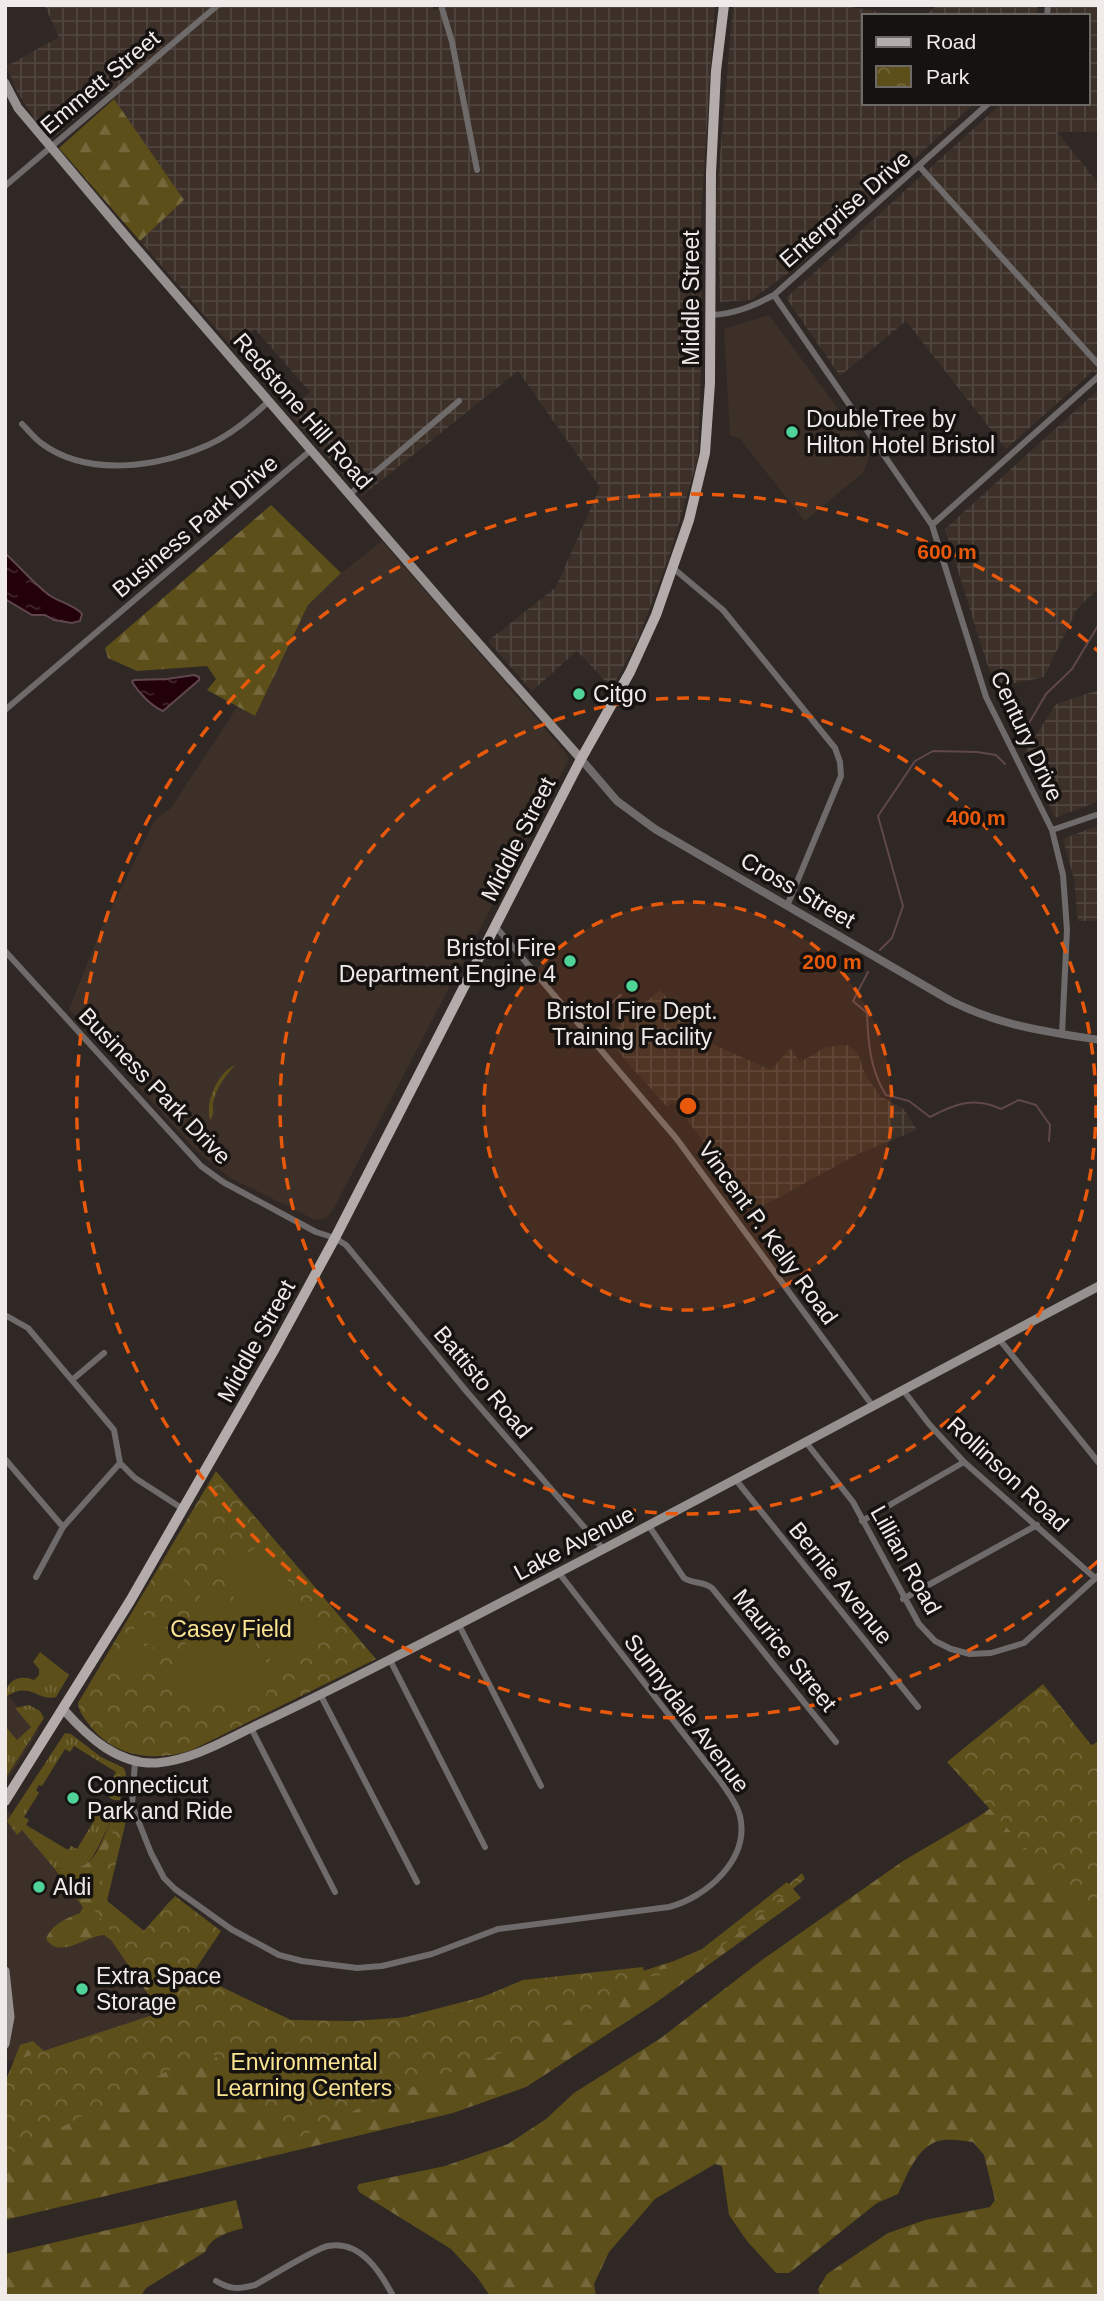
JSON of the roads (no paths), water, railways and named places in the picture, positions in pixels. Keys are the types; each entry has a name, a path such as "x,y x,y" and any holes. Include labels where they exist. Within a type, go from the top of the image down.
{"main road":[{"name":"Middle Street","path":"5,1801 64,1710 274,1352 581,758 638,655 673,568 689,520 705,453 708,426 712,155 716,71 724,5"},
{"name":"Redstone Hill Road","path":"5,83 18,108 50,147 474,640 581,758"},
{"name":"Lake Avenue","path":"64,1710 103,1747 135,1762 156,1763 183,1758 251,1728 459,1625 1099,1286"},
{"path":"5,1971 10,2017 5,2044"}],"street":[{"name":"Emmett Street","path":"5,186 218,5"},
{"path":"441,5 452,42 477,170"},
{"name":"Enterprise Drive","path":"710,315 749,308 774,295 987,105"},
{"path":"920,167 1099,365"},
{"name":"Century Drive","path":"774,295 932,525 986,696 1052,830 1063,875 1067,930 1062,1034"},
{"path":"932,525 1099,376"},
{"path":"22,424 41,444 73,460 125,465 158,461 209,445 234,430 270,401"},
{"path":"350,495 459,401"},
{"name":"Business Park Drive","path":"5,710 312,450"},
{"path":"673,568 723,610 827,735 836,751 841,776 787,906"},
{"name":"Cross Street","path":"581,758 617,802 655,829 951,1002 980,1016 1007,1024 1099,1040"},
{"path":"1052,830 1099,814"},
{"name":"Vincent P. Kelly Road","path":"495,926 676,1138 872,1405"},
{"name":"Business Park Drive","path":"5,951 201,1166 223,1182 316,1232 335,1238"},
{"name":"Battisto Road","path":"335,1238 346,1245 467,1392 604,1550"},
{"path":"5,1315 27,1328 114,1430 120,1463 135,1478 183,1509"},
{"path":"999,1339 1099,1463"},
{"path":"72,1380 104,1353"},
{"name":"Rollinson Road","path":"902,1390 964,1462 1097,1576"},
{"name":"Lillian Road","path":"805,1441 853,1502 903,1599 919,1624 935,1641 951,1649 970,1654 991,1653 1024,1643 1097,1576"},
{"path":"5,1459 63,1527"},
{"path":"862,1521 964,1462"},
{"path":"36,1577 63,1527 120,1463"},
{"name":"Bernie Avenue","path":"736,1480 918,1707"},
{"path":"903,1599 1037,1525"},
{"name":"Maurice Street","path":"649,1526 684,1578 705,1582 712,1588 836,1742"},
{"name":"Sunnydale Avenue","path":"135,1762 132,1805 164,1878 231,1929 279,1955 302,1961 357,1968 382,1966 432,1954 498,1929 669,1908 684,1903 706,1888 731,1863 737,1852 741,1829 736,1806 721,1782 558,1573"},
{"path":"459,1625 541,1786"},
{"path":"390,1660 485,1847"},
{"path":"320,1694 417,1882"},
{"path":"251,1728 335,1892"},
{"path":"216,2281 230,2289 256,2285 327,2245 347,2247 370,2260 382,2274 393,2296"}],"water":[{"path":"5,553 49,595 79,611 82,614 80,621 72,623 54,620 45,615 32,615 5,599"},
{"path":"194,675 199,677 199,680 163,711 146,699 132,682 134,680"}],"waterway":[{"path":"1027,744 1025,730 1046,694 1072,669 1099,624"},
{"path":"880,950 892,938 903,906 878,816 915,761 933,751 996,755 1005,764"},
{"path":"868,972 853,1001 867,1013 873,1066 886,1095 909,1101 930,1117 965,1103 982,1103 1001,1109 1019,1100 1036,1105 1050,1125 1049,1141"},
{"path":"593,1019 621,995"}],"place":[{"name":"DoubleTree by Hilton Hotel Bristol","path":"792,432"},
{"name":"Citgo","path":"579,694"},
{"name":"Bristol Fire Department Engine 4","path":"570,961"},
{"name":"Bristol Fire Dept. Training Facility","path":"632,986"},
{"name":"Connecticut Park and Ride","path":"73,1798"},
{"name":"Aldi","path":"39,1887"},
{"name":"Extra Space Storage","path":"82,1989"}],"park label":[{"name":"Casey Field","path":"231,1629"},
{"name":"Environmental Learning Centers","path":"304,2075"}]}
